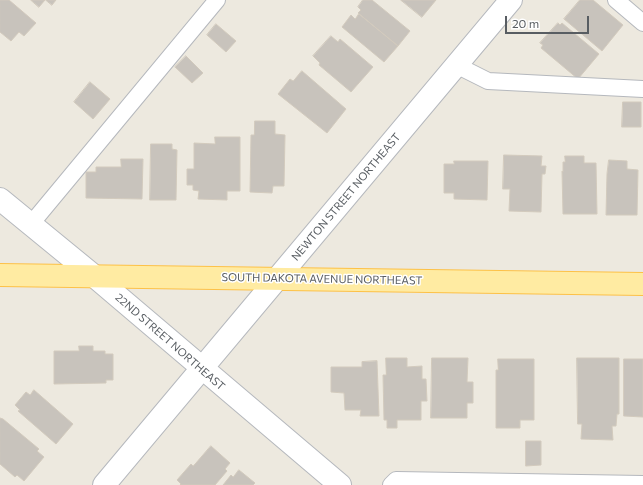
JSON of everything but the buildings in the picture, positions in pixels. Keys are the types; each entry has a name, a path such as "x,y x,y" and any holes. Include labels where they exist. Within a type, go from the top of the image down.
{"main road":[{"name":"SOUTH DAKOTA AVENUE NORTHEAST","path":"0,275 643,284"}],"street":[{"name":"NEWTON STREET NORTHEAST","path":"104,485 511,0"},
{"name":"22ND STREET NORTHEAST","path":"0,199 94,276 201,369 340,485"}],"lane":[{"path":"31,224 217,0"},
{"path":"616,0 643,23"},
{"path":"456,65 488,81 643,89"},
{"path":"391,485 396,480 643,484"}]}
